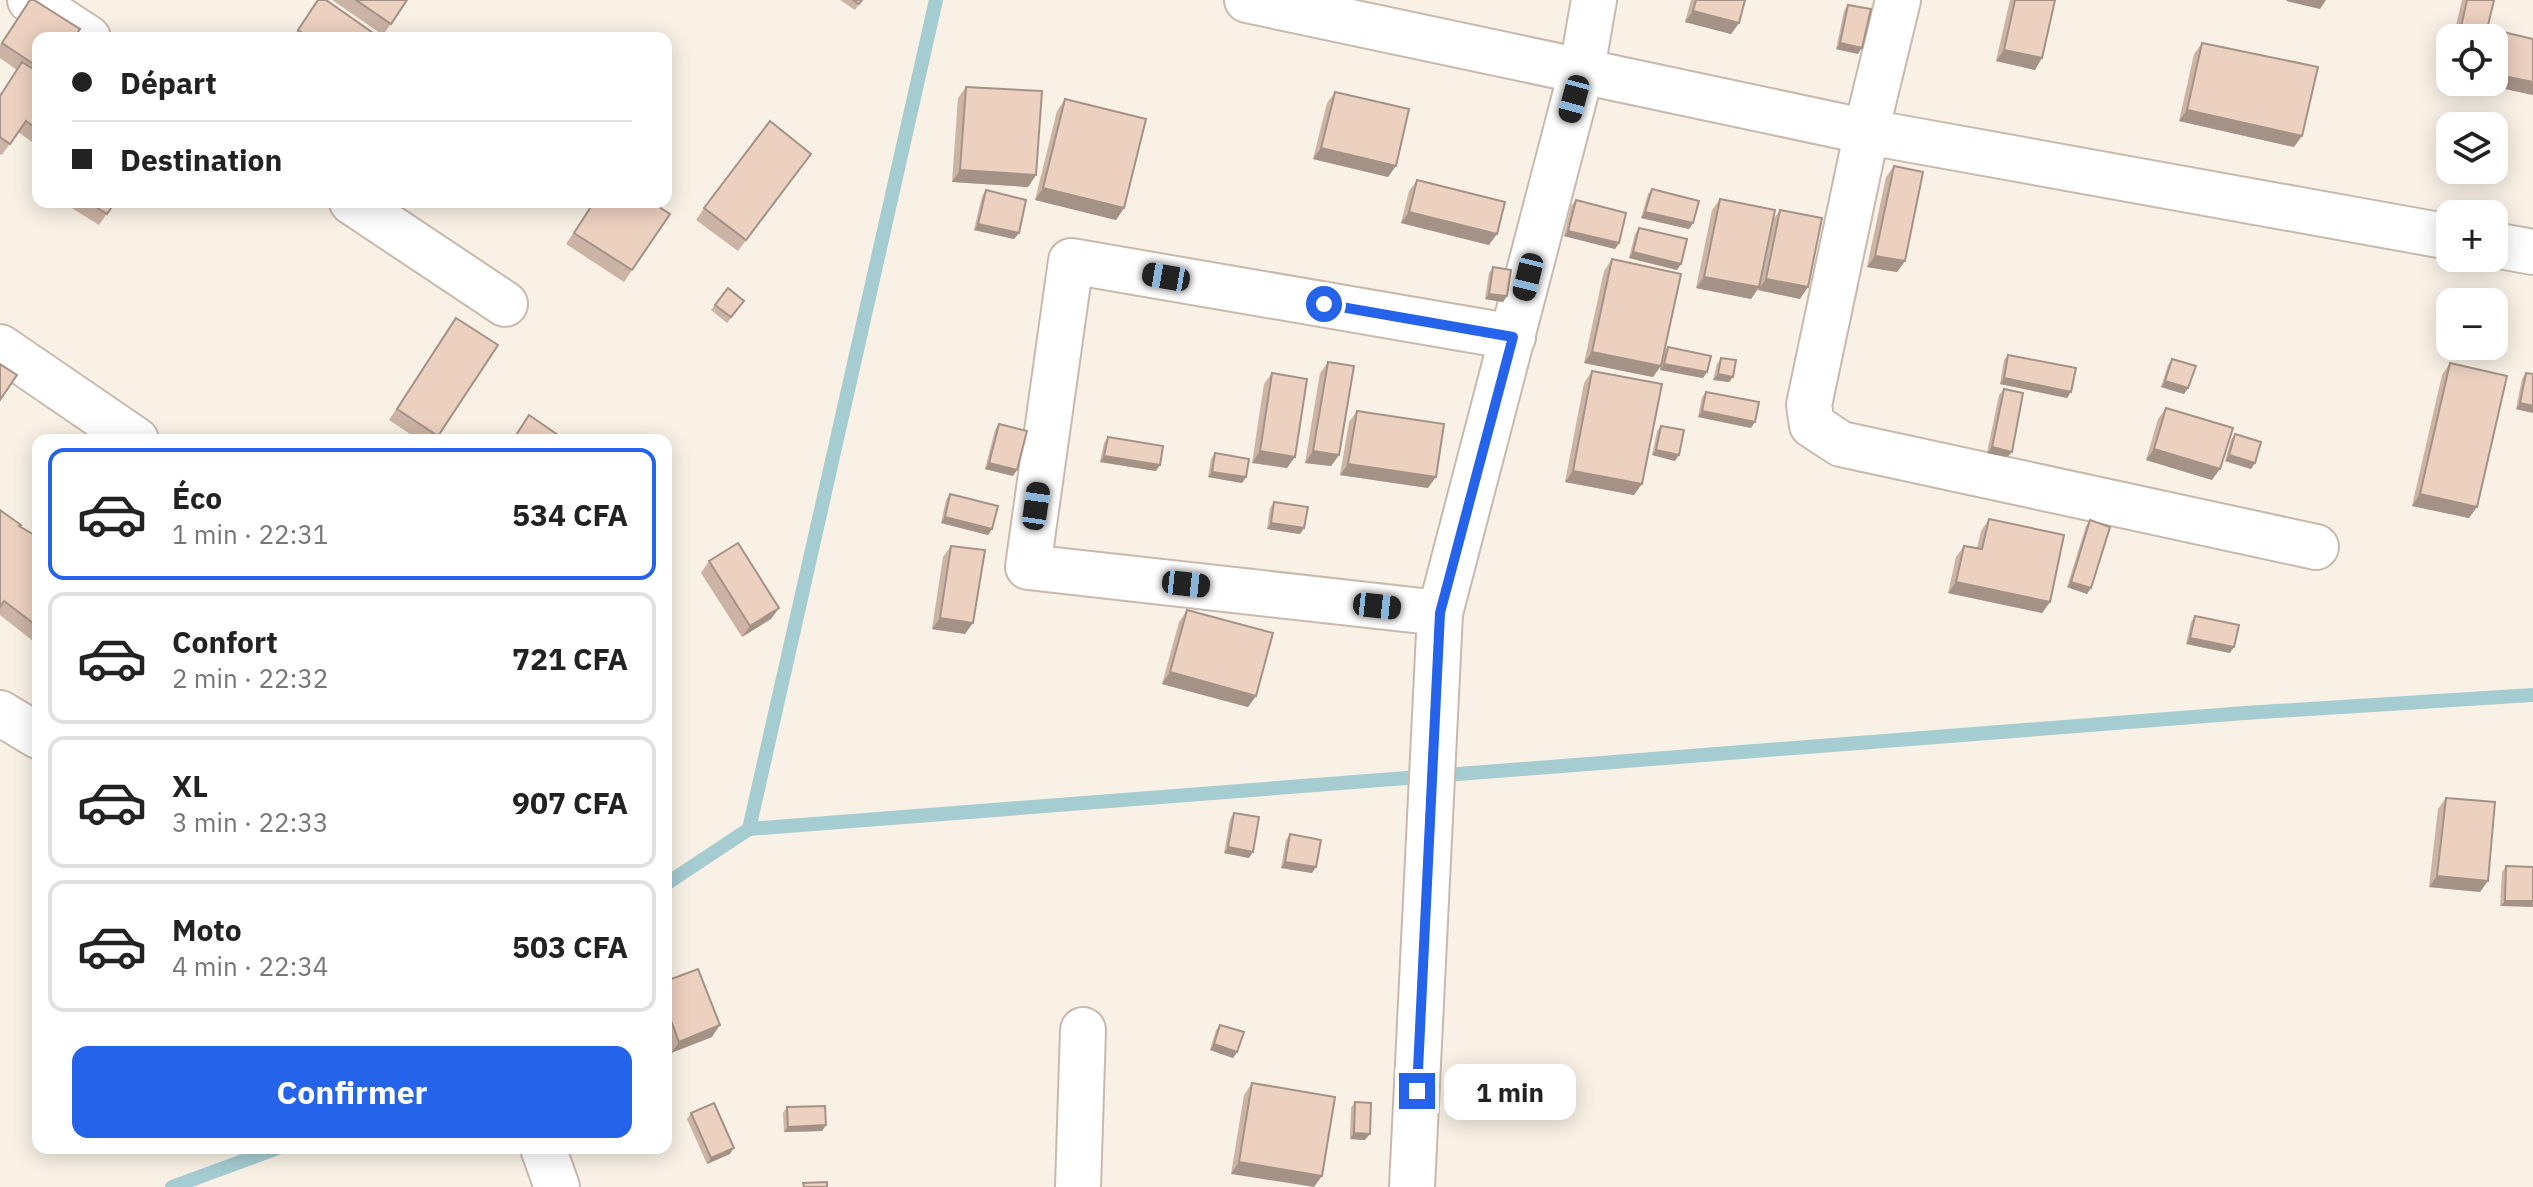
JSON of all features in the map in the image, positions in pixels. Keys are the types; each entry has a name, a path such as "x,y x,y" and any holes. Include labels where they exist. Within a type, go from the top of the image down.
{"street":[{"path":"30,0 79,32"},
{"path":"1247,0 1868,132 2436,234"},
{"path":"1412,1187 1440,613 1582,69 1594,0"},
{"path":"1898,0 1809,405 1812,425 1841,444 2316,547"},
{"path":"361,208 505,304"},
{"path":"2508,248 2533,252"},
{"path":"1440,613 1028,567 1071,261 1513,337"},
{"path":"0,347 127,434"},
{"path":"0,713 32,732"},
{"path":"1078,1187 1083,1030"},
{"path":"545,1154 557,1187"}],"building":[{"path":"30,0 80,29 78,32 32,32 32,63 2,43"},
{"path":"318,0 326,0 372,32 301,32 298,30"},
{"path":"356,0 407,0 391,24"},
{"path":"1696,0 1745,0 1739,23 1693,11"},
{"path":"2015,0 2055,0 2042,58 2004,50"},
{"path":"2467,0 2494,0 2488,24 2462,24"},
{"path":"1848,5 1871,9 1862,48 1840,43"},
{"path":"2508,33 2533,39 2533,82 2508,77"},
{"path":"2202,43 2318,67 2302,136 2187,110"},
{"path":"22,62 32,68 32,126 26,121 10,144 0,137 0,96"},
{"path":"966,87 1042,91 1036,175 960,170"},
{"path":"1335,92 1409,109 1396,166 1321,148"},
{"path":"1065,99 1146,119 1124,208 1043,188"},
{"path":"770,121 811,154 746,240 704,208"},
{"path":"1894,166 1923,172 1905,261 1875,256"},
{"path":"1417,180 1505,202 1497,234 1409,212"},
{"path":"1652,189 1699,201 1693,223 1645,212"},
{"path":"986,190 1026,200 1019,233 978,224"},
{"path":"1720,199 1775,210 1759,287 1704,277"},
{"path":"1576,200 1626,213 1619,243 1568,231"},
{"path":"98,208 111,208 107,214"},
{"path":"590,208 660,208 670,214 632,270 574,233"},
{"path":"1780,210 1822,218 1808,287 1766,279"},
{"path":"1639,228 1687,239 1681,264 1633,252"},
{"path":"1612,259 1681,274 1661,366 1592,352"},
{"path":"1493,267 1511,270 1507,296 1489,294"},
{"path":"728,288 744,301 731,317 715,305"},
{"path":"456,318 498,345 439,434 397,409"},
{"path":"1668,347 1711,356 1707,372 1664,364"},
{"path":"2008,355 2076,368 2071,392 2004,378"},
{"path":"1721,358 1736,360 1733,377 1718,374"},
{"path":"2172,359 2196,366 2188,388 2165,381"},
{"path":"1328,362 1354,366 1339,455 1313,451"},
{"path":"2450,363 2507,376 2477,507 2420,494"},
{"path":"0,364 17,375 0,400"},
{"path":"1592,371 1662,384 1642,484 1573,471"},
{"path":"1272,373 1307,379 1295,457 1260,451"},
{"path":"2526,373 2533,374 2533,406 2520,403"},
{"path":"2004,389 2023,393 2012,452 1992,447"},
{"path":"1706,392 1759,402 1755,422 1702,411"},
{"path":"2166,408 2233,428 2220,469 2154,449"},
{"path":"1357,411 1444,424 1436,477 1348,464"},
{"path":"529,415 557,434 517,434"},
{"path":"999,424 1027,431 1017,470 989,463"},
{"path":"1661,426 1684,430 1679,455 1656,450"},
{"path":"2235,434 2261,442 2255,463 2229,455"},
{"path":"1108,437 1163,446 1160,465 1104,456"},
{"path":"1215,453 1249,459 1246,477 1212,472"},
{"path":"950,494 998,506 992,529 945,517"},
{"path":"1274,502 1308,507 1304,528 1271,523"},
{"path":"0,510 32,534 32,622 4,601 0,607"},
{"path":"1989,519 2064,535 2050,602 1956,582 1964,546 1982,549"},
{"path":"2090,520 2110,527 2091,588 2071,582"},
{"path":"738,543 779,608 750,626 709,561"},
{"path":"951,546 985,550 973,623 940,618"},
{"path":"1187,610 1273,633 1256,696 1170,672"},
{"path":"2195,616 2239,625 2234,647 2190,638"},
{"path":"2446,798 2495,802 2488,881 2437,876"},
{"path":"1234,813 1259,817 1253,852 1228,847"},
{"path":"1290,834 1321,840 1316,867 1285,862"},
{"path":"2506,866 2533,867 2533,901 2505,901"},
{"path":"698,969 720,1025 679,1042 672,1023 672,979"},
{"path":"1220,1025 1244,1032 1237,1052 1214,1044"},
{"path":"1252,1083 1335,1097 1322,1176 1239,1162"},
{"path":"1355,1102 1371,1103 1370,1134 1354,1133"},
{"path":"714,1103 734,1148 711,1158 691,1113"},
{"path":"825,1106 826,1125 788,1127 787,1107"},
{"path":"827,1182 827,1187 804,1187 803,1183"}],"waterway":[{"path":"672,880 749,829 936,0"},
{"path":"749,829 2245,713 2533,695"},
{"path":"172,1187 262,1154"}],"route":[{"path":"1324,304 1513,337 1440,613 1417,1091"}]}
